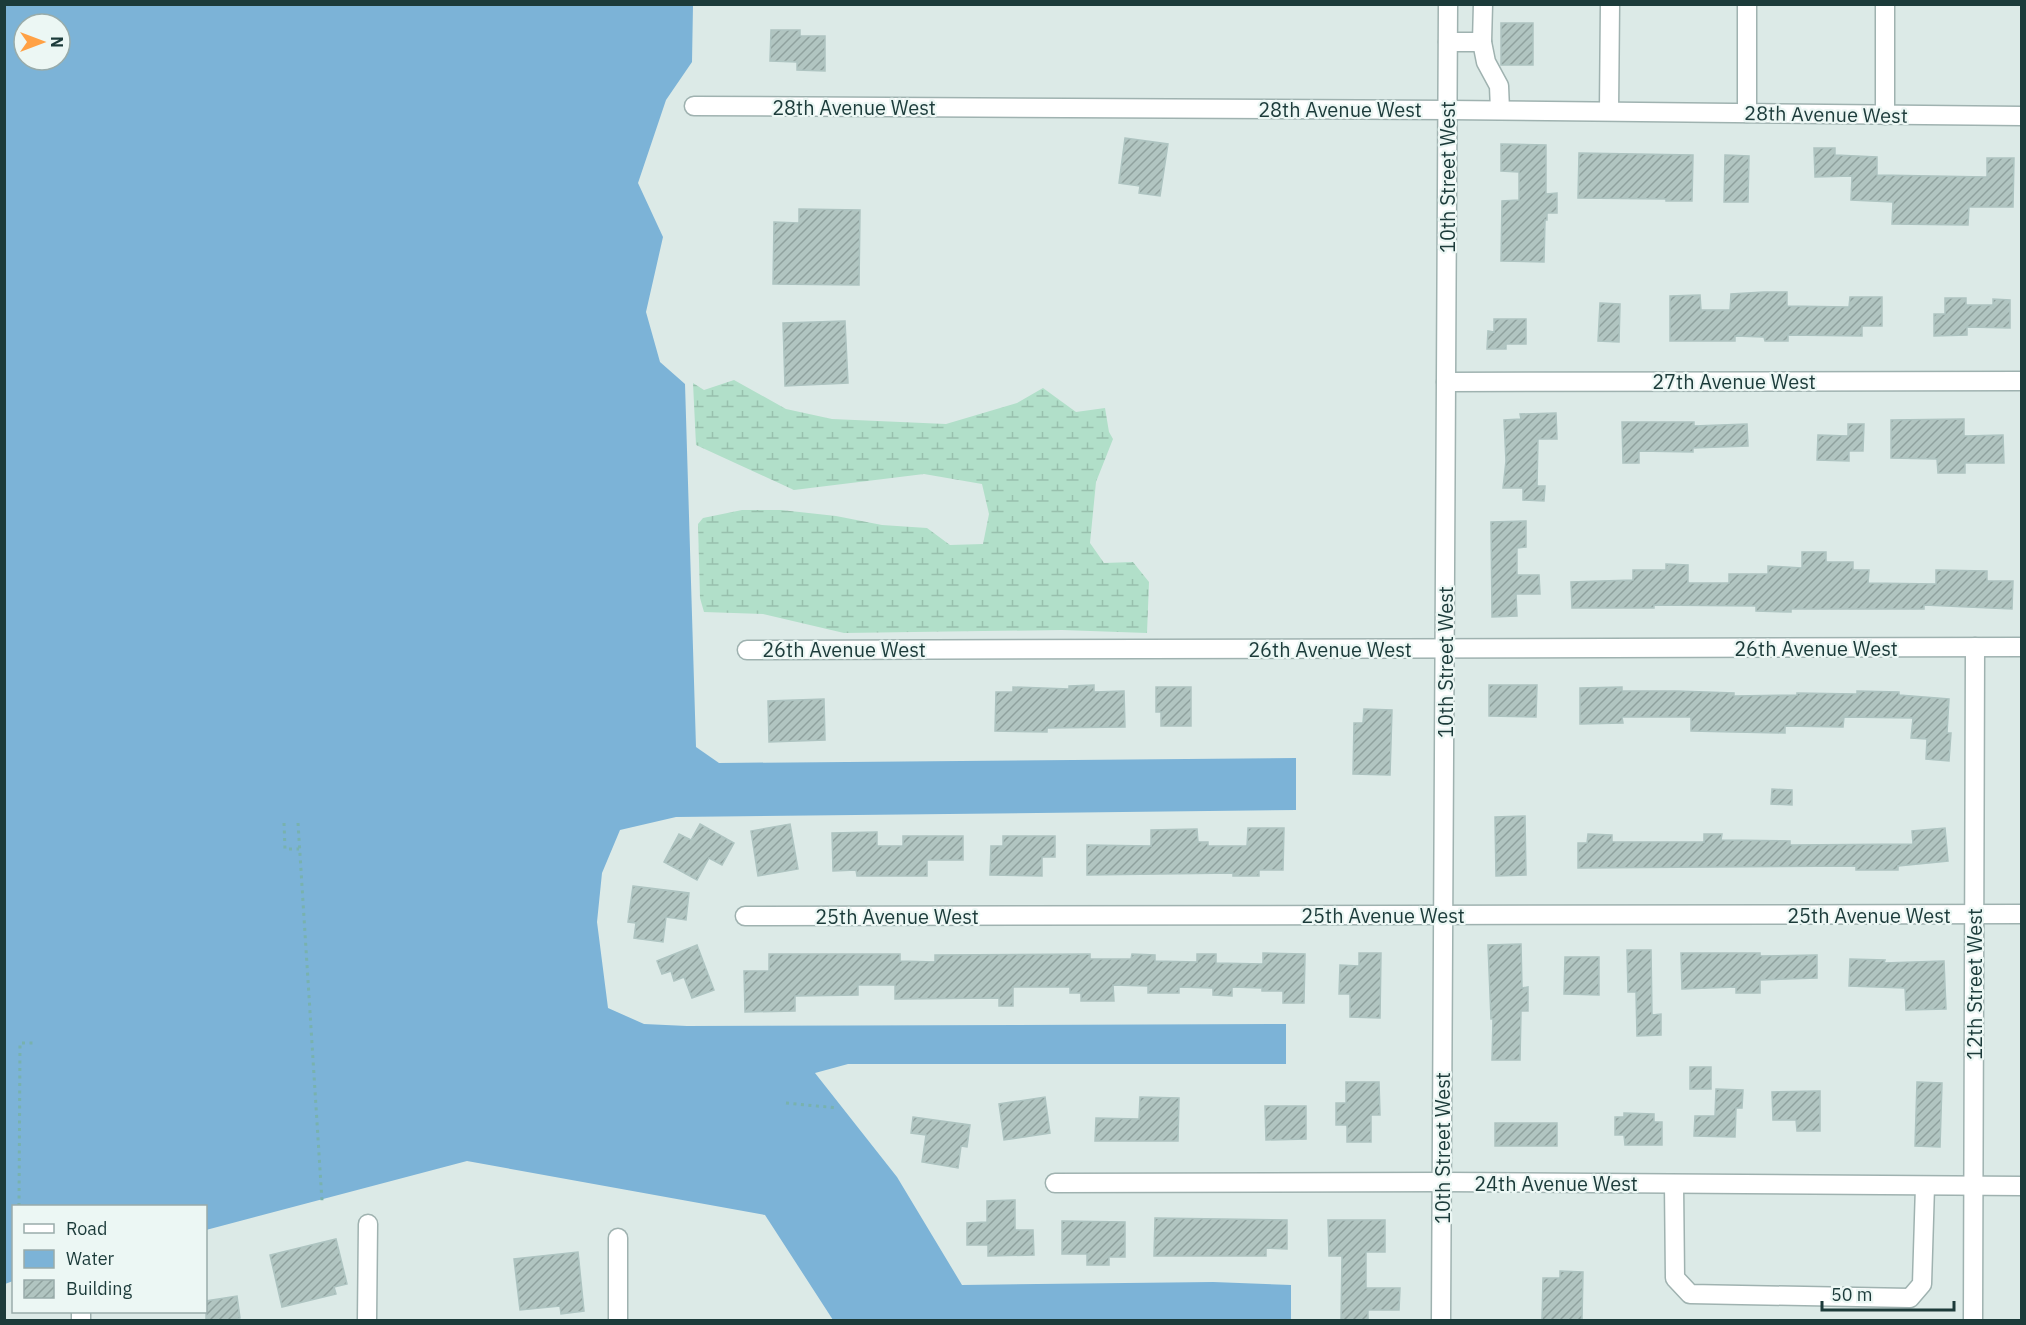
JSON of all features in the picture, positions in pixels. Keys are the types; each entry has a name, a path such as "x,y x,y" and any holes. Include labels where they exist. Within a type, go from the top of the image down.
{"street":[{"name":"10th Street West","path":"1441,1320 1448,4"},
{"path":"1483,4 1482,42 1486,62 1499,86 1500,110"},
{"path":"1609,111 1610,4"},
{"path":"1747,4 1747,113"},
{"path":"1885,4 1885,115"},
{"path":"1448,42 1482,42"},
{"name":"28th Avenue West","path":"694,106 1500,110 2022,116"},
{"name":"27th Avenue West","path":"1446,382 2022,381"},
{"name":"12th Street West","path":"1973,1320 1975,647"},
{"name":"26th Avenue West","path":"747,650 2022,647"},
{"name":"25th Avenue West","path":"745,916 2022,914"},
{"name":"24th Avenue West","path":"1055,1183 1443,1182 2022,1186"},
{"path":"1674,1184 1675,1278 1690,1294 1910,1298 1922,1284 1925,1186"},
{"path":"367,1320 368,1224"},
{"path":"618,1238 618,1320"}],"path":[{"path":"284,823 285,849 299,849"},
{"path":"298,823 321,1201"},
{"path":"19,1205 20,1043 34,1043"},
{"path":"786,1103 838,1108"}],"green space":[{"path":"734,380 786,409 832,419 946,424 1017,403 1043,388 1076,412 1105,408 1109,432 1113,439 1096,482 1090,543 1104,563 1133,562 1149,582 1147,633 1062,630 844,633 763,614 704,612 700,598 698,524 703,518 742,510 781,510 836,516 882,525 927,528 950,545 983,544 989,514 982,484 924,474 794,490 696,445 693,383 704,390"}],"water":[{"path":"5,4 693,5 692,62 666,100 638,183 663,237 646,312 660,362 685,384 696,747 719,763 1296,758 1296,810 676,817 620,830 602,873 597,922 608,1008 644,1024 687,1026 1286,1024 1286,1064 848,1064 815,1073 897,1177 962,1285 1213,1282 1291,1285 1291,1320 833,1320 765,1215 467,1161 207,1230 207,1205 12,1205 12,1281 5,1284"}],"building":[{"path":"1501,23 1533,23 1533,65 1501,65"},
{"path":"771,30 800,30 800,36 825,36 825,71 797,70 797,62 770,61"},
{"path":"1125,138 1168,144 1160,196 1139,193 1140,186 1119,183"},
{"path":"1501,144 1546,145 1546,194 1557,193 1557,213 1547,213 1547,220 1545,220 1544,262 1501,261 1502,201 1519,200 1519,172 1501,171"},
{"path":"1814,148 1835,148 1835,155 1877,157 1877,175 1987,177 1987,158 2014,158 2013,207 1969,207 1968,225 1892,224 1893,202 1851,200 1852,176 1815,177"},
{"path":"1579,153 1693,155 1692,201 1578,198"},
{"path":"1725,155 1749,156 1748,202 1724,202"},
{"path":"799,209 860,210 859,285 773,284 774,222 799,223"},
{"path":"1787,292 1787,306 1849,307 1850,297 1882,297 1882,326 1862,326 1862,336 1788,335 1788,341 1765,341 1764,337 1735,336 1735,341 1670,341 1670,296 1700,295 1701,310 1730,310 1731,294"},
{"path":"1945,298 1966,298 1966,305 1993,305 1993,299 2010,300 2010,328 1967,327 1967,335 1934,336 1934,314 1945,314"},
{"path":"1600,303 1620,304 1619,342 1598,341"},
{"path":"1494,319 1526,319 1526,344 1506,344 1506,349 1487,349 1488,331 1494,332"},
{"path":"845,321 848,383 785,386 783,323"},
{"path":"1556,413 1557,439 1538,439 1537,486 1545,486 1544,501 1523,500 1523,488 1503,488 1506,461 1504,420 1521,419 1520,414"},
{"path":"1964,419 1964,436 2003,435 2004,463 1965,463 1965,473 1938,473 1937,459 1891,458 1891,420"},
{"path":"1622,422 1694,422 1694,426 1747,424 1748,446 1693,448 1693,452 1639,451 1639,463 1623,463"},
{"path":"1848,424 1864,424 1863,451 1849,451 1849,461 1817,460 1818,435 1848,436"},
{"path":"1526,521 1526,547 1517,548 1517,575 1539,575 1540,594 1516,594 1517,616 1492,617 1491,522"},
{"path":"1802,552 1826,552 1826,562 1853,562 1853,570 1869,570 1868,583 1936,584 1936,570 1987,571 1987,581 2013,581 2012,609 1924,605 1924,609 1791,609 1791,612 1756,611 1756,606 1654,605 1654,608 1572,608 1571,582 1633,580 1633,570 1666,570 1666,564 1688,565 1688,583 1729,583 1729,574 1768,574 1768,566 1802,568"},
{"path":"1094,685 1094,692 1124,691 1125,727 1047,728 1047,732 995,731 996,692 1013,692 1013,687 1069,689 1069,686"},
{"path":"1489,685 1537,685 1536,717 1489,716"},
{"path":"1156,687 1191,687 1191,726 1161,726 1161,712 1156,712"},
{"path":"1622,687 1622,691 1734,693 1734,696 1797,695 1797,693 1857,694 1857,691 1899,692 1899,695 1949,699 1947,733 1951,733 1949,761 1926,759 1927,739 1911,738 1913,718 1844,717 1843,727 1785,726 1785,733 1691,731 1691,717 1622,717 1623,723 1580,724 1580,688"},
{"path":"824,699 825,740 769,742 768,701"},
{"path":"1364,709 1392,710 1390,775 1353,774 1354,723 1363,723"},
{"path":"1772,789 1792,790 1792,805 1771,804"},
{"path":"1525,816 1526,875 1496,876 1495,817"},
{"path":"700,824 734,843 722,865 709,858 697,880 664,862 679,834 691,840"},
{"path":"790,824 798,869 758,876 751,831"},
{"path":"1248,828 1284,828 1283,870 1259,870 1259,876 1233,876 1233,873 1087,875 1087,845 1151,846 1151,830 1197,829 1198,842 1208,842 1208,846 1247,846"},
{"path":"1945,828 1948,861 1898,866 1898,870 1856,870 1856,866 1578,868 1578,843 1587,843 1588,834 1612,835 1612,842 1704,842 1704,834 1722,834 1721,840 1790,841 1790,845 1913,844 1912,831"},
{"path":"877,832 877,846 903,846 903,836 963,836 963,860 927,860 927,876 857,876 856,870 833,871 832,833"},
{"path":"1003,836 1055,836 1055,857 1042,857 1042,876 990,875 991,846 1003,846"},
{"path":"633,886 689,893 686,920 666,917 663,942 634,938 636,923 628,922"},
{"path":"1521,944 1522,988 1528,987 1528,1011 1521,1011 1520,1060 1492,1060 1493,1019 1491,1019 1488,945"},
{"path":"697,945 714,990 692,998 684,977 674,981 671,971 662,974 657,961"},
{"path":"1627,950 1651,950 1652,1015 1661,1014 1661,1035 1637,1036 1636,992 1628,992"},
{"path":"1263,953 1305,954 1304,1003 1283,1003 1283,991 1262,991 1262,988 1232,987 1232,996 1213,995 1213,988 1179,987 1179,993 1148,993 1148,986 1113,985 1114,1001 1081,1001 1081,993 1070,993 1070,987 1013,987 1013,1006 999,1006 999,998 895,999 895,985 858,985 858,995 795,996 795,1011 745,1012 744,971 769,971 769,954 900,954 900,961 935,962 935,955 1090,954 1090,959 1131,959 1132,954 1155,955 1155,961 1197,962 1197,954 1216,954 1216,963 1263,964"},
{"path":"1359,953 1381,953 1380,1018 1350,1017 1350,994 1339,994 1340,965 1359,966"},
{"path":"1681,953 1760,953 1760,956 1817,955 1817,978 1760,980 1760,993 1736,993 1736,987 1682,989"},
{"path":"1565,957 1599,957 1599,995 1564,994"},
{"path":"1850,959 1885,960 1884,963 1944,961 1946,1009 1906,1010 1905,988 1849,986"},
{"path":"1690,1067 1711,1067 1711,1089 1690,1089"},
{"path":"1346,1082 1379,1082 1380,1115 1371,1115 1371,1142 1347,1142 1347,1125 1336,1125 1336,1103 1346,1103"},
{"path":"1917,1082 1942,1083 1940,1147 1915,1146"},
{"path":"1716,1089 1743,1090 1742,1108 1736,1108 1735,1137 1694,1136 1695,1116 1715,1116"},
{"path":"1820,1091 1820,1131 1797,1131 1796,1120 1773,1120 1772,1092"},
{"path":"1045,1097 1050,1133 1004,1140 999,1104"},
{"path":"1140,1097 1179,1098 1178,1141 1095,1141 1096,1118 1139,1119"},
{"path":"1265,1106 1306,1106 1306,1139 1266,1140"},
{"path":"1624,1113 1654,1114 1654,1122 1662,1122 1662,1145 1625,1145 1624,1135 1615,1135 1615,1117 1624,1117"},
{"path":"913,1117 970,1125 967,1147 961,1146 958,1168 922,1162 926,1135 911,1133"},
{"path":"1495,1123 1557,1123 1557,1146 1495,1146"},
{"path":"1015,1200 1015,1230 1033,1230 1034,1255 988,1256 988,1245 967,1245 967,1223 987,1222 987,1201"},
{"path":"1155,1218 1287,1220 1287,1249 1266,1248 1266,1256 1154,1256"},
{"path":"1328,1220 1385,1220 1385,1252 1366,1252 1366,1288 1400,1288 1399,1310 1368,1310 1368,1320 1341,1320 1342,1256 1329,1256"},
{"path":"1062,1221 1125,1222 1125,1257 1109,1257 1109,1265 1087,1265 1087,1254 1062,1254"},
{"path":"336,1239 347,1284 334,1287 336,1294 282,1307 270,1255"},
{"path":"578,1252 584,1311 561,1314 560,1306 520,1310 514,1259"},
{"path":"1560,1271 1583,1272 1582,1320 1542,1320 1543,1278 1560,1278"},
{"path":"237,1296 240,1318 206,1320 207,1301"}]}
